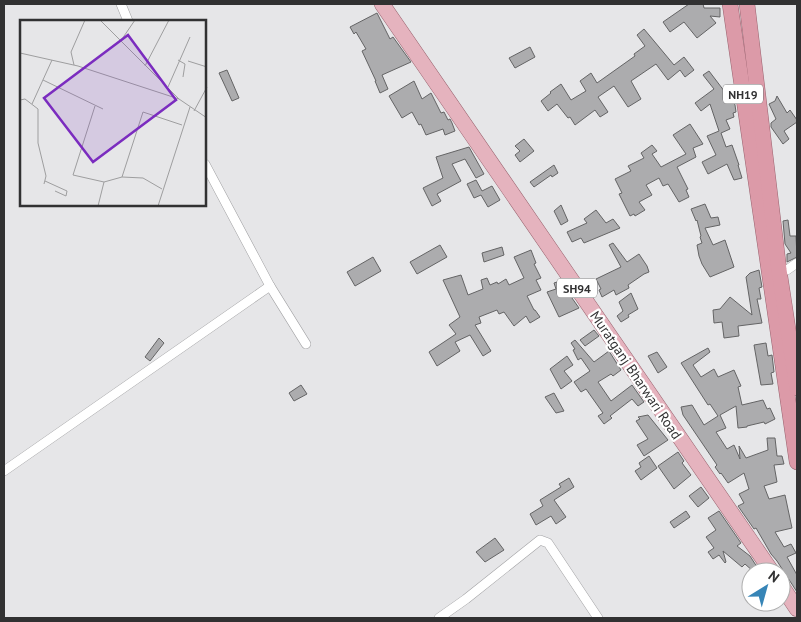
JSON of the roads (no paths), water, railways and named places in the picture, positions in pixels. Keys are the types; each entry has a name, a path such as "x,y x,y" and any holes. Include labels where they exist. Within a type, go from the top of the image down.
{"highway":[{"name":"NH19","path":"730,4 774,271 797,388"},
{"name":"NH19","path":"747,4 774,271 797,462"}],"main road":[{"name":"Muratganj Bharwari Road","path":"382,4 765,562"}],"street":[{"path":"121,4 128,20"},
{"path":"206,166 270,286 306,344"},
{"path":"774,271 787,270 797,263"},
{"path":"4,471 270,286"},
{"path":"439,618 540,540 548,543 598,618"}]}
